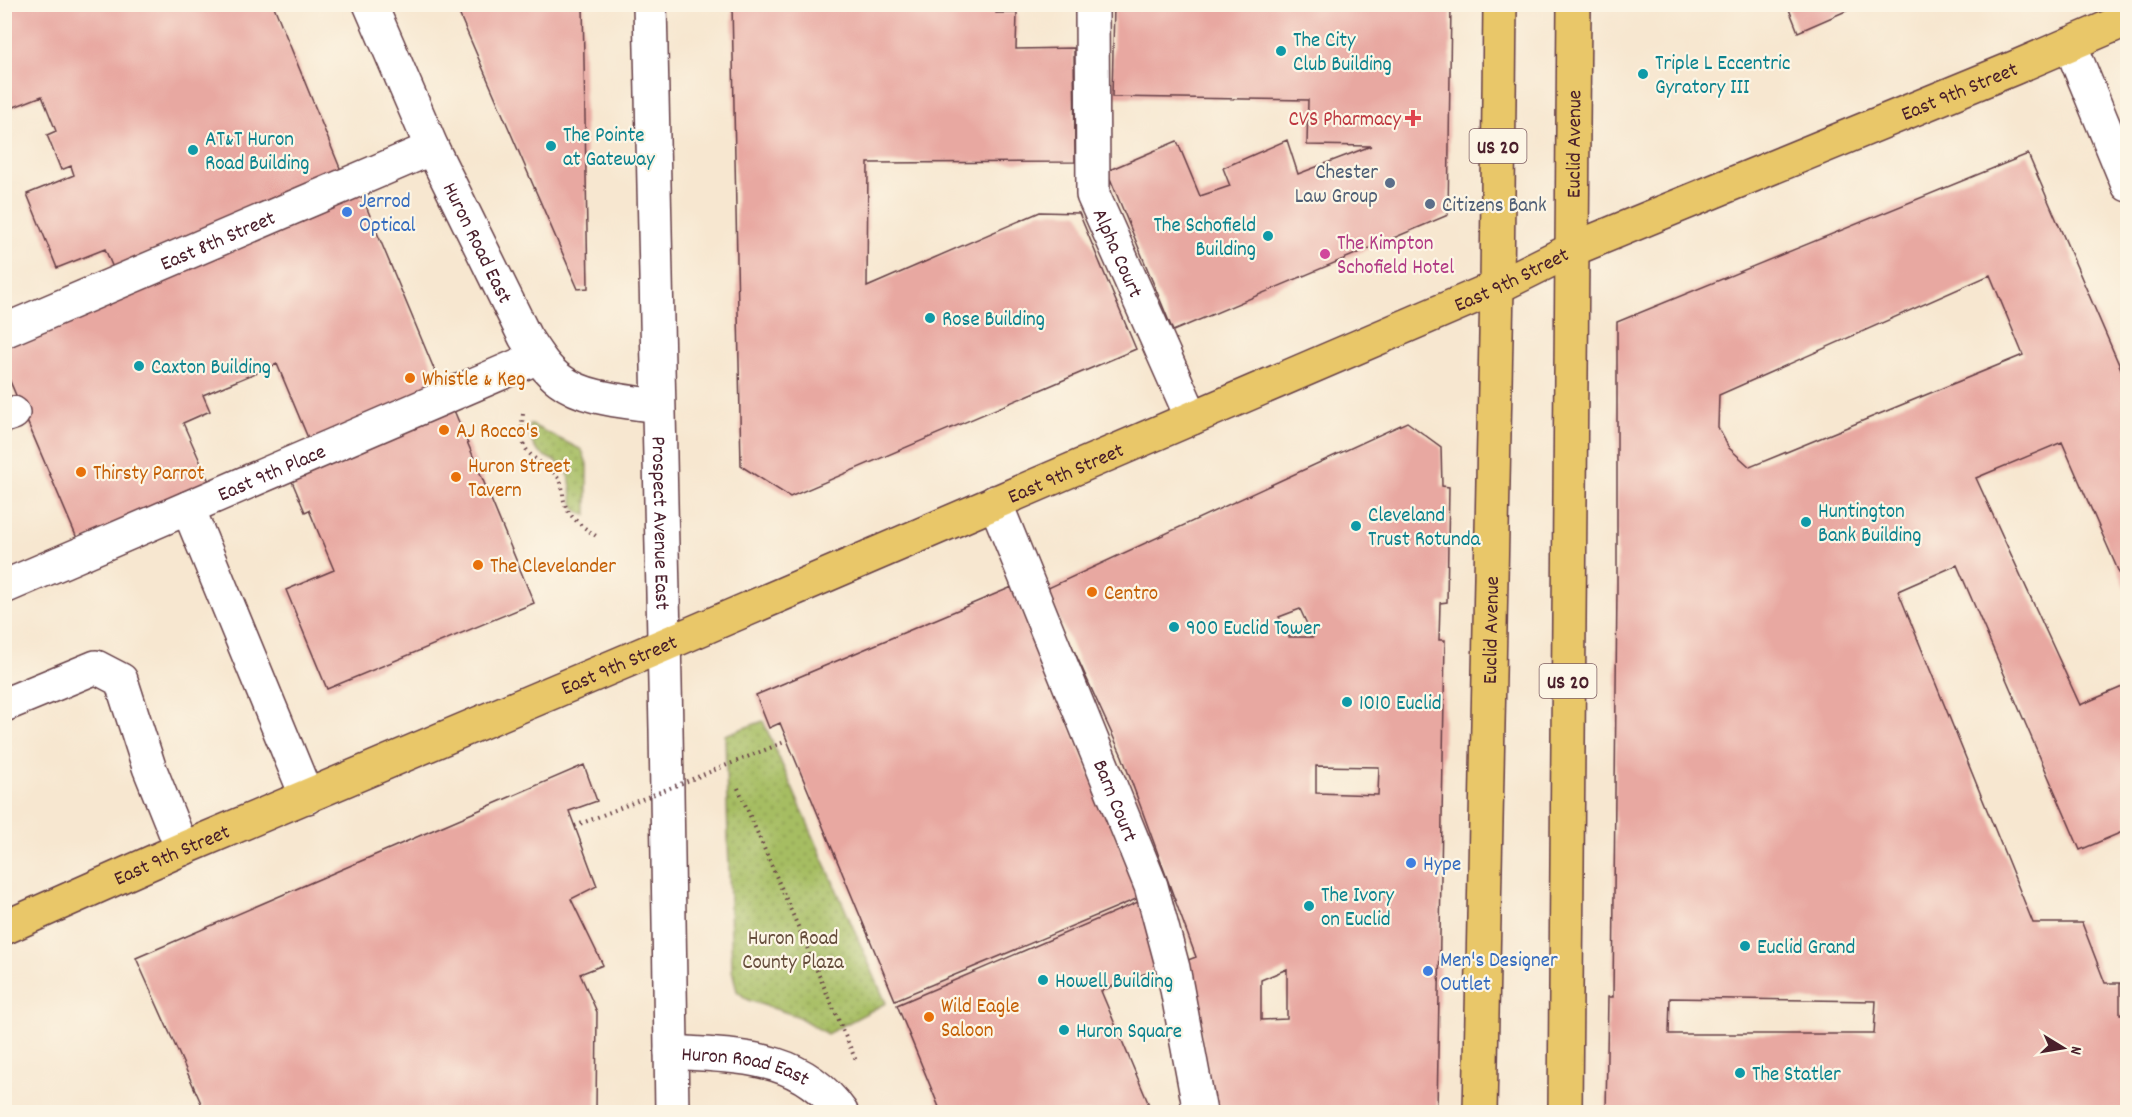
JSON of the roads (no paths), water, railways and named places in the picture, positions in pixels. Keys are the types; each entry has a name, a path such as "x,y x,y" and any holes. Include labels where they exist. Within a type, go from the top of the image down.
{"main road":[{"name":"Euclid Avenue","path":"1480,1113 1497,287 1500,4"},
{"name":"Euclid Avenue","path":"1565,1113 1574,4"},
{"name":"East 9th Street","path":"4,928 183,849 1497,287 1571,250 2127,19"}],"street":[{"name":"Huron Road East","path":"370,4 432,148 525,338 538,357 561,381 578,390 658,406"},
{"name":"Prospect Avenue East","path":"650,4 672,1113"},
{"name":"Alpha Court","path":"1092,4 1093,195 1192,418"},
{"path":"2070,44 2127,185"},
{"name":"East 8th Street","path":"4,331 432,148"},
{"name":"East 9th Place","path":"4,587 538,357"},
{"name":"Barn Court","path":"995,502 1152,886 1173,968 1200,1113"},
{"path":"188,508 307,797"},
{"path":"4,705 96,667 121,680 149,767 183,849"},
{"name":"Huron Road East","path":"671,1052 746,1058 779,1064 807,1077 832,1100 841,1113"}],"place":[{"name":"The City Club Building","path":"1281,51"},
{"name":"Triple L Eccentric Gyratory III","path":"1643,74"},
{"name":"CVS Pharmacy","path":"1413,118"},
{"name":"The Pointe at Gateway","path":"551,146"},
{"name":"AT&T Huron Road Building","path":"193,150"},
{"name":"Chester Law Group","path":"1390,183"},
{"name":"Citizens Bank","path":"1430,204"},
{"name":"Jerrod Optical","path":"347,212"},
{"name":"The Schofield Building","path":"1268,236"},
{"name":"The Kimpton Schofield Hotel","path":"1325,254"},
{"name":"Rose Building","path":"930,318"},
{"name":"Caxton Building","path":"139,366"},
{"name":"Whistle & Keg","path":"410,378"},
{"name":"AJ Rocco's","path":"444,430"},
{"name":"Thirsty Parrot","path":"81,472"},
{"name":"Huron Street Tavern","path":"456,477"},
{"name":"Huntington Bank Building","path":"1806,522"},
{"name":"Cleveland Trust Rotunda","path":"1356,526"},
{"name":"The Clevelander","path":"478,565"},
{"name":"Centro","path":"1092,592"},
{"name":"900 Euclid Tower","path":"1174,627"},
{"name":"1010 Euclid","path":"1347,702"},
{"name":"Hype","path":"1411,863"},
{"name":"The Ivory on Euclid","path":"1309,906"},
{"name":"Euclid Grand","path":"1745,946"},
{"name":"Men's Designer Outlet","path":"1428,971"},
{"name":"Howell Building","path":"1043,980"},
{"name":"Wild Eagle Saloon","path":"929,1017"},
{"name":"Huron Square","path":"1064,1030"},
{"name":"The Statler","path":"1740,1073"}],"park label":[{"name":"Huron Road County Plaza","path":"793,949"}]}
